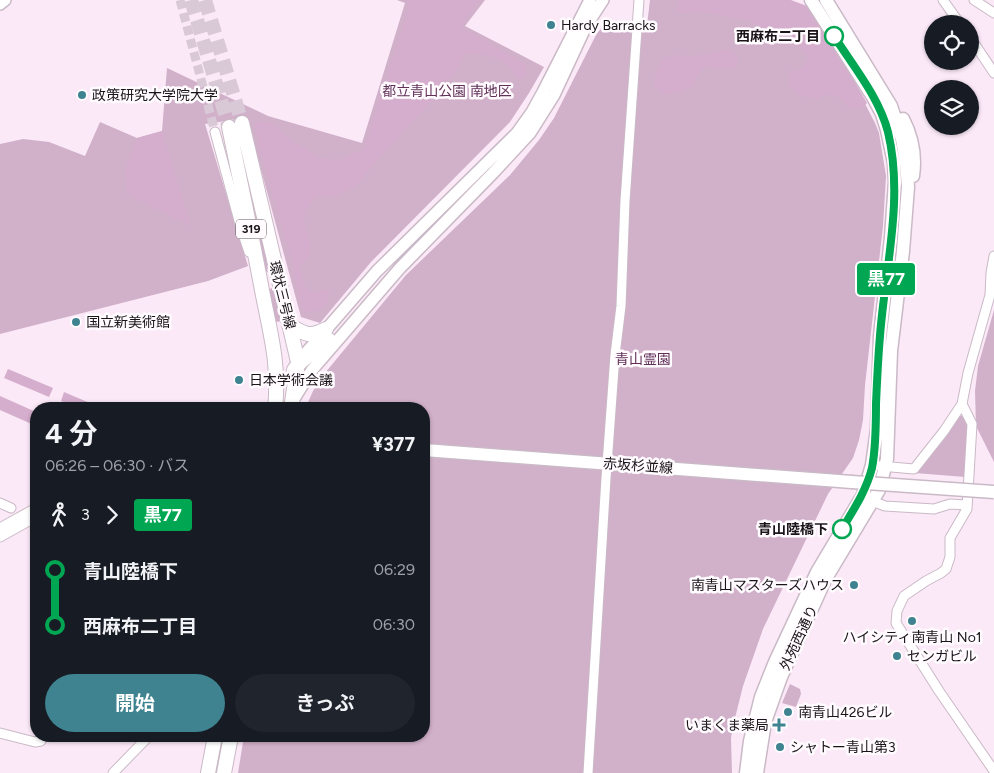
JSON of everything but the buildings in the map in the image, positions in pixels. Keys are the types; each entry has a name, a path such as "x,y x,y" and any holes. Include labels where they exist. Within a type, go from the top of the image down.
{"main road":[{"name":"外苑西通り","path":"757,773 765,722 781,676 825,580 867,499 877,429 880,336 894,205 894,163 882,114 811,0"},
{"name":"外苑西通り","path":"746,773 752,727 761,697 775,662 817,572 867,499 879,490 886,466 891,351 907,201 912,184 914,145 904,120 866,65 826,0"},
{"name":"環状三号線","path":"275,402 277,374 260,283 235,125 298,362"},
{"path":"289,325 306,334 327,335 322,348 298,362 292,374 289,402"},
{"path":"270,331 279,347 298,362"},
{"name":"赤坂杉並線","path":"430,450 994,492"},
{"path":"208,773 214,742"},
{"path":"224,773 230,742"}],"street":[{"path":"0,4 5,0"},
{"path":"327,335 377,271 517,133 543,92 590,0"},
{"path":"327,335 384,284 493,174 530,133 554,95 586,26 603,0"},
{"path":"588,773 639,0"},
{"path":"943,0 954,15"},
{"path":"974,0 994,13"},
{"path":"979,50 994,73"},
{"path":"215,132 241,228 260,283"},
{"path":"872,465 914,469 944,431 962,404 968,373 990,295 994,256"},
{"path":"291,402 306,377 384,284"},
{"path":"962,404 972,424 967,509 950,538 949,563 946,569 904,596 897,611 896,623 994,771"},
{"path":"867,499 885,506 934,509 950,504 967,505"},
{"path":"0,503 10,508"},
{"path":"0,528 30,511"},
{"path":"0,537 30,520"},
{"path":"0,733 30,741"},
{"path":"114,773 144,742"}],"green space":[{"name":"都立青山公園 南地区","path":"397,0 485,0 465,26 544,67 510,122 371,262 320,323 301,317 247,118 205,124 248,266 208,281 0,334 0,144 23,139 49,142 85,156 100,122 137,138 162,131 167,68 268,116 362,143 405,3"},
{"name":"青山霊園","path":"650,0 788,0 862,98 879,133 886,176 883,226 865,385 863,420 859,440 853,458 828,494 763,629 743,686 734,722 731,738 732,773 238,773 243,742 430,742 430,402 308,402 325,373 406,275 510,175 539,140 554,118 597,33 607,23 647,25"},
{"path":"237,126 272,271 270,273 265,271 235,127"},
{"path":"274,287 284,321 275,322 269,292"},
{"path":"994,310 994,462 976,426 975,391 978,366"},
{"path":"957,416 963,416 968,423 965,477 915,473"},
{"path":"790,684 800,689 801,694 796,707 782,703"}],"shaded area":[{"path":"406,0 480,0 461,27 524,63 528,73 521,81 505,62 481,54 465,54 454,75 354,187 334,197 315,197 306,212 304,221 311,242 309,257 300,265 307,289 314,292 325,289 330,292 327,302 322,308 315,312 304,312 254,125 255,122 265,121 278,126 283,134 323,159 339,160 364,149 407,13 408,5"},
{"path":"680,0 791,0 807,6 843,61 867,103 863,108 854,109 847,106 834,95 813,99 804,97 794,91 788,84 790,70 802,68 808,57 792,38 787,27 774,33 752,22 729,17 696,11 682,14 677,9 677,3"},
{"path":"730,50 738,56 736,68 705,67 697,76 694,86 678,93 662,93 654,84 655,75 662,59 675,55 693,56"},
{"path":"162,131 191,226 127,195 125,168 137,138"},
{"path":"8,369 53,388 49,397 4,378"},
{"path":"64,392 88,402 63,402 61,401"},
{"path":"0,396 30,409 30,423 0,410"}],"tunnel":[{"path":"180,0 215,132"},
{"path":"191,0 229,127"},
{"path":"205,0 242,123"}],"bus line":[{"name":"黒77","path":"834,36 882,114 891,147 895,182 880,336 876,405 877,429 872,465 863,494 842,529"}],"place":[{"name":"Hardy Barracks","path":"551,25"},
{"name":"西麻布二丁目","path":"834,36"},
{"name":"政策研究大学院大学","path":"82,95"},
{"name":"国立新美術館","path":"76,322"},
{"name":"日本学術会議","path":"239,380"},
{"name":"青山陸橋下","path":"842,529"},
{"name":"南青山マスターズハウス","path":"854,585"},
{"name":"ハイシティ南青山 No1","path":"912,621"},
{"name":"センガビル","path":"897,656"},
{"name":"南青山426ビル","path":"788,712"},
{"name":"いまくま薬局","path":"779,725"},
{"name":"シャトー青山第3","path":"780,747"}]}
